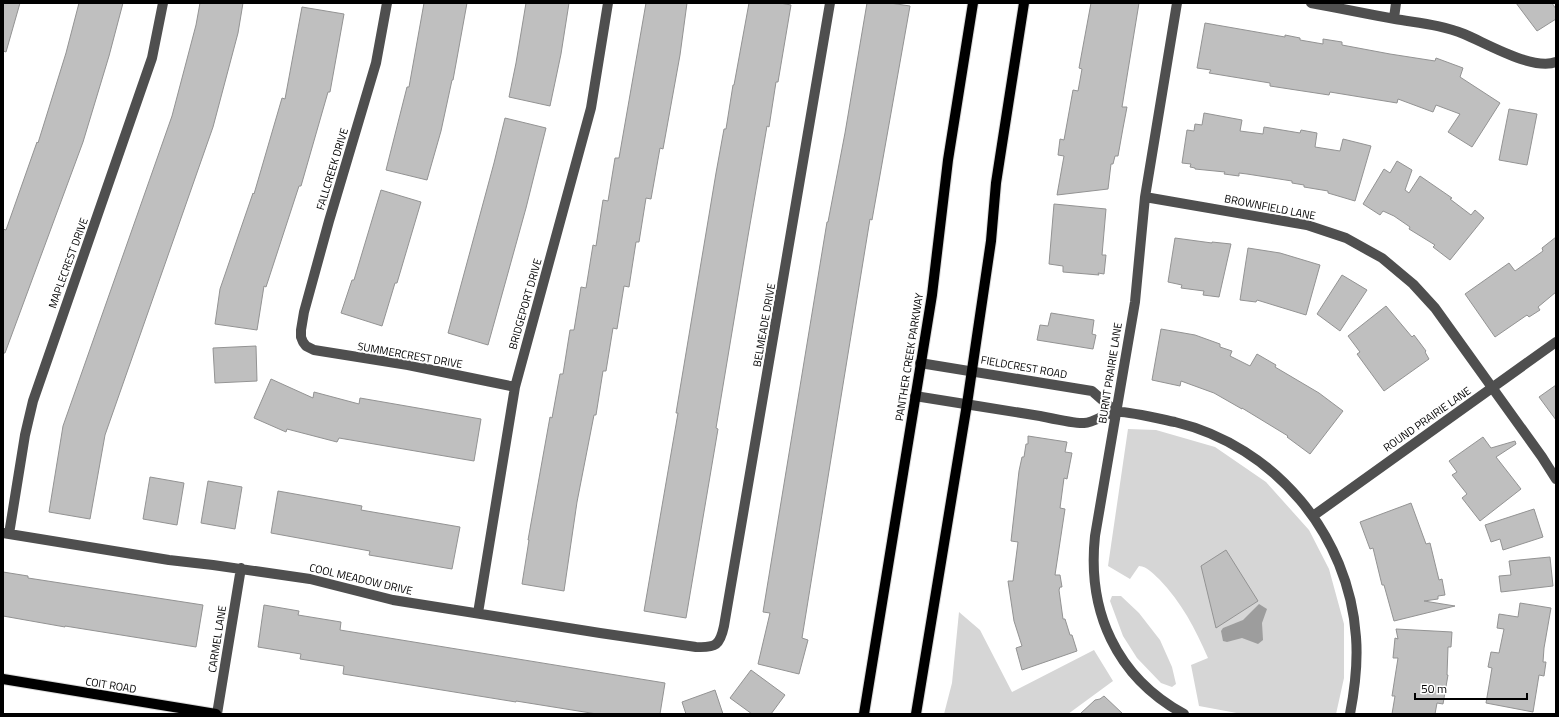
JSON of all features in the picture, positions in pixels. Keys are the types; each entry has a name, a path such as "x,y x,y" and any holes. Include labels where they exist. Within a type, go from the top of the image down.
{"main road":[{"name":"PANTHER CREEK PARKWAY","path":"864,714 935,269 948,160 973,3"},
{"path":"916,714 967,404 991,241 996,182 1024,3"},
{"name":"COIT ROAD","path":"3,680 216,714"}],"street":[{"name":"MAPLECREST DRIVE","path":"6,533 24,435 33,401 152,58 163,3"},
{"name":"FALLCREEK DRIVE","path":"303,342 301,330 304,312 329,221 376,63 387,3"},
{"name":"BRIDGEPORT DRIVE","path":"478,613 514,387 591,108 608,3"},
{"name":"BELMEADE DRIVE","path":"713,646 722,639 830,3"},
{"name":"BURNT PRAIRIE LANE","path":"1177,3 1145,197 1135,302 1093,552 1094,586 1108,634 1125,663 1147,688 1164,702 1184,714"},
{"path":"1311,3 1446,28 1463,33 1494,49 1509,54 1551,63"},
{"path":"1394,18 1396,3"},
{"name":"BROWNFIELD LANE","path":"1145,197 1307,225 1346,238 1364,247 1398,270 1427,298 1542,457 1556,480"},
{"name":"SUMMERCREST DRIVE","path":"303,342 310,349 314,350 408,365 514,387"},
{"name":"ROUND PRAIRIE LANE","path":"1313,516 1556,342"},
{"name":"FIELDCREST ROAD","path":"920,363 971,370 1092,391 1116,412"},
{"path":"915,396 1084,423 1116,412 1176,422 1212,434 1245,452 1275,474 1301,501 1313,516 1337,559 1351,600 1356,637 1356,675 1350,714"},
{"name":"COOL MEADOW DRIVE","path":"6,533 162,559 241,568 310,579 393,600 689,646 713,646"},
{"name":"CARMEL LANE","path":"216,714 241,568"}],"shaded area":[{"path":"1128,429 1156,430 1215,447 1266,482 1309,530 1329,569 1344,624 1344,678 1336,714 1242,714 1199,706 1191,665 1208,658 1193,626 1175,597 1159,579 1147,569 1139,566 1130,579 1108,566"},
{"path":"1112,596 1121,596 1139,613 1160,640 1172,667 1176,684 1172,687 1161,683 1137,658 1123,636 1110,601"},
{"path":"1259,604 1267,609 1262,623 1263,640 1258,644 1242,638 1227,642 1223,641 1221,631 1223,628 1243,620"},
{"path":"959,612 980,630 1012,692 1094,650 1113,681 1068,714 944,714 952,683"}],"building":[{"path":"3,3 20,3 6,52 3,51"},
{"path":"79,3 123,3 109,56 83,142 5,353 3,353 3,229 6,230 37,142 38,143 66,53"},
{"path":"200,3 243,3 238,33 213,127 105,435 90,519 49,512 63,426 172,116 196,25"},
{"path":"424,3 467,3 453,80 441,131 427,180 386,170 407,87 409,87"},
{"path":"526,3 569,3 561,54 550,106 509,97"},
{"path":"646,3 687,3 680,55 663,149 660,148 651,199 646,198 639,242 636,242 629,287 624,286 617,329 613,328 606,371 603,371 596,415 594,415 577,502 564,591 522,584 528,540 550,417 552,418 560,374 563,374 570,330 574,330 581,287 586,288 593,245 596,246 603,200 608,201 615,158 619,158"},
{"path":"749,3 780,3 791,5 769,127 767,126 748,236 716,428 718,429 686,618 644,611 678,413 676,413 716,173 724,129 726,129"},
{"path":"867,3 890,3 910,6 872,220 870,219 802,638 808,640 799,674 758,664 770,613 763,612 827,222 845,133"},
{"path":"1091,3 1139,3 1122,107 1127,107 1118,156 1115,156 1113,164 1111,164 1108,189 1057,195 1064,156 1058,155 1060,139 1064,140 1073,90 1078,91 1082,69 1079,68"},
{"path":"1516,3 1552,3 1556,9 1556,19 1537,31"},
{"path":"302,7 344,14 330,92 328,92 301,186 299,186 266,287 264,286 257,330 215,324 220,289 253,193 254,194 282,98 285,99"},
{"path":"1205,23 1285,37 1285,35 1300,38 1300,40 1323,44 1323,39 1342,42 1342,45 1435,61 1436,58 1463,68 1460,77 1500,103 1472,147 1448,132 1460,114 1436,105 1433,112 1398,99 1397,103 1330,92 1329,95 1270,86 1270,83 1209,73 1211,70 1197,68"},
{"path":"1509,109 1537,114 1527,165 1499,160"},
{"path":"1204,113 1242,120 1240,131 1263,134 1264,127 1300,133 1301,130 1317,133 1315,147 1340,151 1343,139 1371,146 1355,201 1328,193 1328,191 1304,187 1304,185 1292,183 1292,181 1239,173 1239,176 1224,174 1225,172 1195,169 1190,167 1191,164 1182,163 1187,130 1194,131 1195,124 1202,125"},
{"path":"505,118 546,128 526,208 488,345 448,333"},
{"path":"1397,161 1412,170 1405,190 1409,193 1420,176 1452,198 1450,199 1471,215 1475,210 1484,218 1450,260 1433,247 1435,245 1409,229 1410,227 1394,216 1383,211 1380,215 1363,204 1384,169 1390,173"},
{"path":"381,190 421,202 397,283 395,283 382,326 341,313 352,280 354,280"},
{"path":"1054,204 1106,209 1102,255 1106,255 1104,274 1098,273 1099,275 1063,272 1063,266 1049,264"},
{"path":"1556,237 1556,292 1538,307 1540,310 1529,317 1527,315 1495,337 1465,294 1509,263 1515,271 1543,251 1542,248"},
{"path":"1175,238 1231,244 1219,297 1203,295 1204,291 1181,288 1182,285 1168,282"},
{"path":"1248,248 1280,253 1320,265 1306,315 1257,300 1256,302 1240,300"},
{"path":"1342,275 1367,290 1340,331 1317,314"},
{"path":"1386,306 1412,337 1414,335 1426,351 1425,352 1429,359 1384,391 1357,354 1360,352 1348,336"},
{"path":"1051,313 1094,320 1092,334 1096,335 1093,349 1037,340 1040,325 1048,326"},
{"path":"1161,329 1195,335 1220,344 1220,347 1232,351 1230,356 1250,366 1257,354 1276,365 1275,367 1319,393 1343,411 1310,454 1287,437 1288,436 1214,393 1181,381 1180,386 1152,380"},
{"path":"256,346 257,381 215,383 213,348"},
{"path":"271,379 313,398 314,392 359,404 360,398 481,419 474,461 339,438 337,442 287,429 286,432 254,418"},
{"path":"1556,385 1556,420 1539,397"},
{"path":"1028,436 1067,442 1065,452 1072,453 1067,479 1064,478 1060,508 1065,509 1055,575 1060,575 1062,587 1060,587 1059,590 1063,619 1065,619 1070,635 1072,635 1077,651 1022,670 1016,648 1022,646 1014,621 1008,581 1013,581 1018,542 1011,541 1019,471 1022,457 1024,457 1026,444 1028,444"},
{"path":"1483,437 1491,448 1515,441 1516,444 1496,457 1521,489 1480,521 1462,498 1467,494 1452,475 1457,472 1449,461"},
{"path":"150,477 184,483 177,525 143,519"},
{"path":"208,481 242,487 235,529 201,523"},
{"path":"278,491 362,506 361,510 460,527 452,569 369,555 370,551 271,533"},
{"path":"1411,503 1426,544 1430,543 1439,580 1442,579 1445,595 1438,596 1438,599 1424,601 1455,606 1394,621 1384,585 1382,585 1373,548 1370,549 1360,522"},
{"path":"1534,509 1543,537 1503,550 1500,539 1491,542 1485,525"},
{"path":"1226,550 1258,601 1216,628 1201,566"},
{"path":"1550,557 1553,586 1501,592 1499,576 1511,575 1509,561"},
{"path":"3,572 28,576 28,578 203,605 196,647 3,616"},
{"path":"1520,603 1551,608 1544,648 1543,662 1546,662 1544,676 1539,675 1533,712 1486,703 1492,668 1488,667 1491,652 1499,653 1504,629 1497,628 1499,614 1518,617"},
{"path":"264,605 299,611 298,615 341,622 340,630 665,683 660,714 597,714 343,674 344,666 300,659 301,654 258,647"},
{"path":"1396,629 1452,632 1451,647 1448,647 1448,675 1443,704 1437,703 1435,714 1392,714 1395,696 1392,696 1398,658 1393,658 1395,638 1398,639"},
{"path":"751,670 785,695 771,714 752,714 730,698"},
{"path":"715,690 723,714 686,714 682,702"},
{"path":"1104,696 1123,714 1080,714 1095,700"}]}
